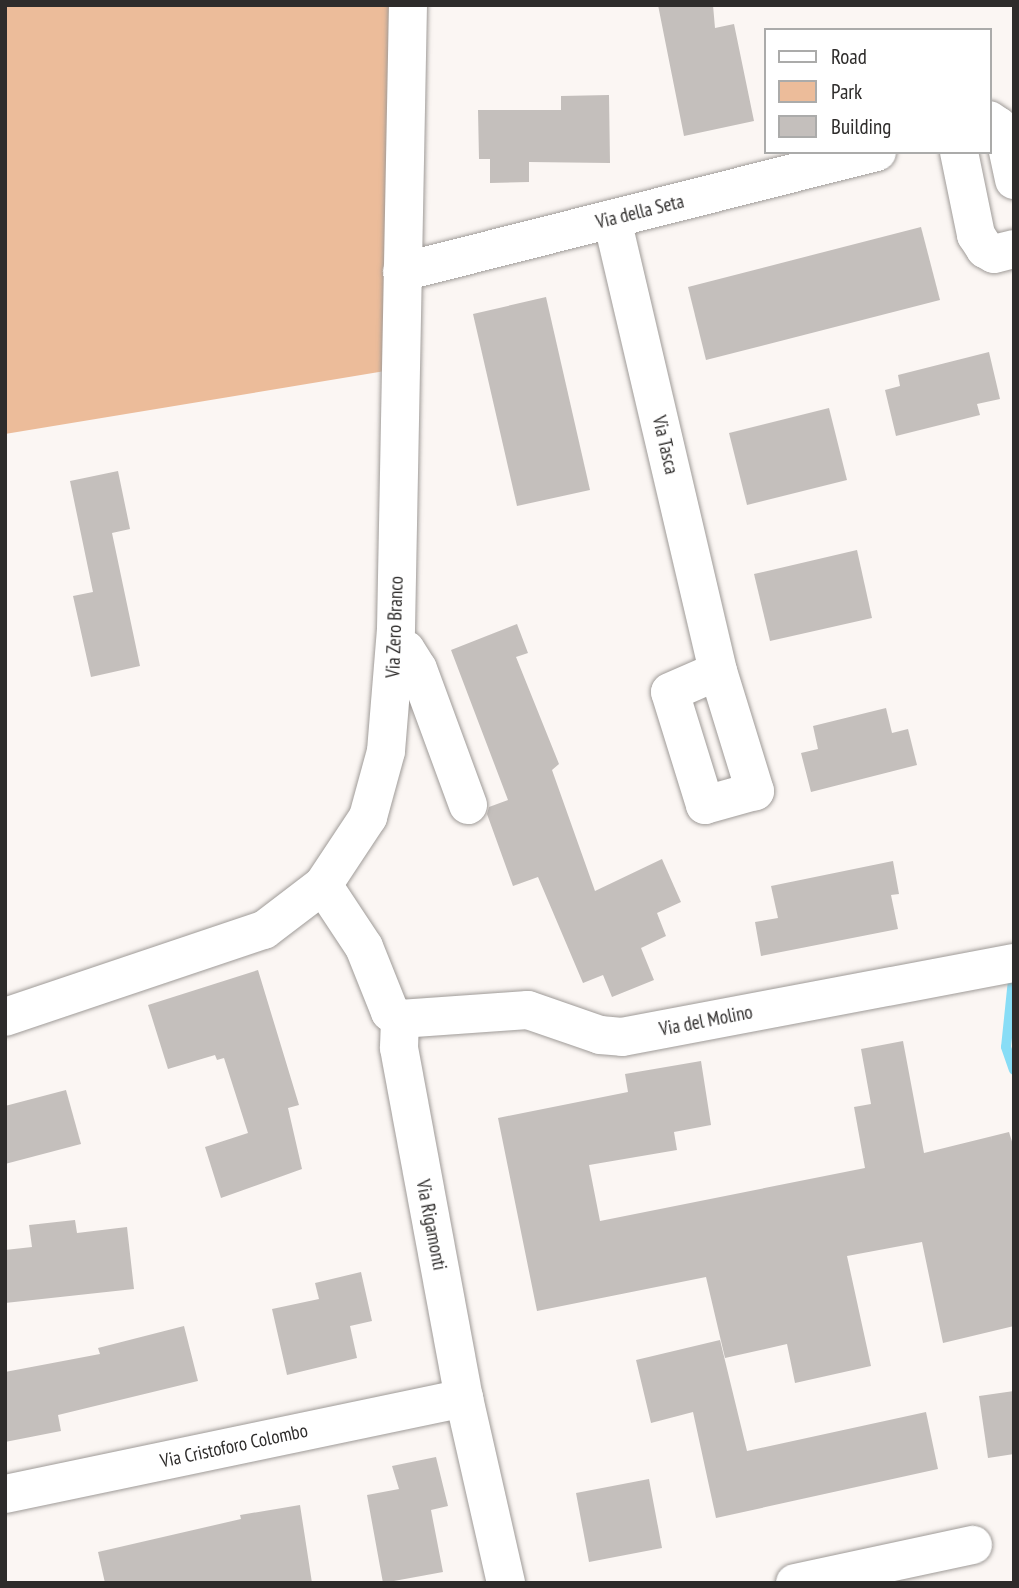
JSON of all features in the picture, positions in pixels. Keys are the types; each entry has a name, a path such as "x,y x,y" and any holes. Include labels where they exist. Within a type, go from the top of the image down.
{"street":[{"name":"Via Zero Branco","path":"5,1017 264,930 323,885 352,847 379,785 391,715 395,647 408,5"},
{"path":"991,121 998,126 1006,142 1014,180"},
{"name":"Via della Seta","path":"402,272 869,154"},
{"path":"959,154 980,242 994,254 1014,249"},
{"name":"Via Tasca","path":"612,219 718,671"},
{"path":"395,647 406,650 418,670 468,805"},
{"path":"323,885 364,947 390,1012 400,1019"},
{"name":"Via del Molino","path":"400,1019 528,1010 600,1035 622,1037 1001,965"},
{"name":"Via Rigamonti","path":"400,1019 401,1060 464,1398 506,1583"},
{"name":"Via Cristoforo Colombo","path":"5,1494 464,1398"},
{"path":"795,1583 973,1545"}],"green space":[{"path":"5,5 389,5 385,371 5,434"}],"building":[{"path":"658,5 713,5 715,28 734,24 754,121 684,136"},
{"path":"609,95 610,163 529,162 529,182 490,183 490,159 479,159 478,110 561,110 561,96"},
{"path":"921,227 940,300 706,360 688,287"},
{"path":"546,297 590,490 517,506 473,314"},
{"path":"989,352 1000,399 977,404 980,415 896,436 885,390 900,386 898,375"},
{"path":"829,408 847,480 747,505 729,433"},
{"path":"118,471 130,529 112,533 140,666 91,677 73,596 93,592 70,481"},
{"path":"857,550 872,618 770,641 754,574"},
{"path":"517,624 528,653 516,657 559,764 552,770 595,891 662,859 681,902 657,913 666,936 641,948 654,980 612,997 603,975 583,983 538,877 513,886 487,814 489,807 508,800 451,650"},
{"path":"886,708 892,733 908,729 917,765 811,792 801,753 818,749 813,726"},
{"path":"893,861 899,894 891,895 898,929 761,956 755,922 778,918 771,886"},
{"path":"258,970 299,1105 288,1108 302,1169 221,1198 205,1147 248,1133 224,1058 217,1060 215,1055 168,1069 148,1005"},
{"path":"903,1041 924,1153 1009,1132 1014,1148 1014,1326 943,1343 922,1242 847,1256 871,1366 795,1383 787,1344 725,1358 706,1277 537,1311 498,1118 628,1092 625,1074 701,1061 711,1125 674,1132 677,1150 589,1165 600,1221 865,1168 854,1107 871,1104 861,1049"},
{"path":"66,1090 81,1144 5,1164 5,1106"},
{"path":"75,1220 77,1233 127,1227 134,1289 5,1303 5,1250 32,1247 29,1225"},
{"path":"361,1272 372,1321 350,1326 357,1358 287,1375 272,1309 319,1299 315,1283"},
{"path":"184,1326 198,1381 58,1415 61,1431 5,1442 5,1372 100,1354 98,1348"},
{"path":"720,1340 747,1451 926,1412 938,1469 716,1518 693,1412 651,1423 636,1360"},
{"path":"1014,1391 1014,1454 988,1458 979,1396"},
{"path":"436,1457 448,1506 431,1510 443,1572 383,1583 367,1495 399,1489 392,1466"},
{"path":"649,1479 662,1548 589,1562 576,1493"},
{"path":"300,1505 312,1583 105,1583 98,1552 241,1519 240,1515"}],"waterway":[{"path":"1014,970 1006,1047 1014,1070"}]}
